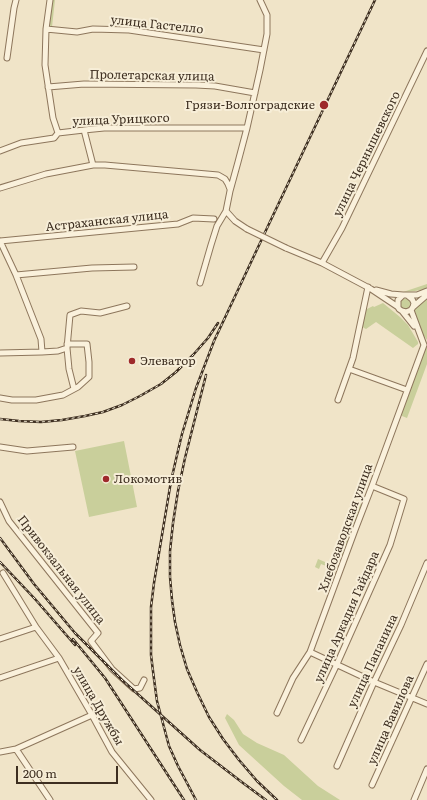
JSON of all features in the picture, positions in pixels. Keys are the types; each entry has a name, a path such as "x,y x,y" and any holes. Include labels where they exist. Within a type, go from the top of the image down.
{"street":[{"path":"7,58 16,0"},
{"path":"50,0 46,29 45,65 53,118 58,133"},
{"path":"200,283 217,226 226,211 255,93 268,24 267,15 260,0"},
{"name":"улица Гастелло","path":"46,29 77,32 93,29 129,30 264,50"},
{"name":"улица Чернышевского","path":"322,263 342,228 427,51"},
{"name":"Пролетарская улица","path":"48,87 84,84 196,85 215,86 255,93"},
{"name":"улица Урицкого","path":"0,151 21,143 54,138 58,133 104,128 247,128"},
{"path":"84,130 93,165"},
{"path":"0,188 46,174 93,165 105,165 218,175 228,184 230,191"},
{"path":"223,178 232,177 235,174"},
{"path":"226,211 235,221 247,229 286,248 322,263 370,288 398,307 410,319 425,346"},
{"name":"Астраханская улица","path":"0,241 178,224 193,218 214,219"},
{"path":"0,241 16,275 41,339 42,352"},
{"path":"16,275 92,268 134,268"},
{"path":"370,288 391,294 405,295 417,295 427,291"},
{"path":"338,400 353,356 370,288"},
{"path":"398,307 398,300 405,295"},
{"path":"405,295 412,299 414,303 412,308 418,331"},
{"path":"402,311 406,312 427,295"},
{"path":"74,389 69,369 67,346 70,315 81,311 100,313 127,306"},
{"path":"0,353 42,352 67,346 87,344 89,362 89,377 78,387 63,395 36,400 12,400 0,398"},
{"name":"Хлебозаводская улица","path":"277,713 293,678 310,652 407,390 425,346"},
{"path":"349,369 407,390"},
{"path":"0,447 27,451 74,447"},
{"name":"улица Аркадия Гайдара","path":"301,740 390,545 404,499 372,486"},
{"name":"Привокзальная улица","path":"0,502 9,521 98,633 90,641 112,669 134,689 140,688 144,680"},
{"name":"улица Папанина","path":"337,766 401,625 427,563"},
{"name":"улица Дружбы","path":"3,573 36,627 59,658 112,752 151,800"},
{"path":"0,639 36,627"},
{"path":"310,652 374,682 427,704"},
{"path":"0,678 59,658"},
{"name":"улица Вавилова","path":"372,784 427,664"},
{"path":"0,752 16,749 92,715"},
{"path":"16,749 50,800"},
{"path":"414,800 427,769"}],"green space":[{"path":"52,0 55,0 52,27 48,26"},
{"path":"427,284 427,288 425,289 403,292"},
{"path":"427,296 427,340 421,332 414,312 415,308"},
{"path":"405,298 409,300 411,304 409,308 405,310 401,308 399,304 401,300"},
{"path":"383,303 408,325 418,342 418,344 413,348 376,322 366,329 362,326 365,310"},
{"path":"424,348 427,348 427,364 407,418 401,414"},
{"name":"Локомотив","path":"124,441 137,507 89,517 75,451"},
{"path":"358,502 362,506 343,555 338,553"},
{"path":"318,559 332,565 331,568 321,564 319,569 315,567"},
{"path":"329,570 335,572 329,589 323,587"},
{"path":"227,714 234,720 243,734 257,743 284,755 318,786 340,800 302,800 284,786 239,745 225,718"}],"railway":[{"path":"196,800 169,746 157,701 151,655 151,607 171,481 182,434 196,388 214,341 375,0"},
{"path":"0,419 41,422 62,420 103,412 122,405 161,384 176,372 208,338 218,323"},
{"path":"206,375 185,458 173,523 170,551 170,577 175,622 187,669 209,717 239,760 257,781 277,800"},
{"path":"0,538 34,584 75,633 122,680 200,750 266,800"},
{"path":"0,562 75,645"},
{"path":"73,639 105,678 184,800"}],"place":[{"name":"Грязи-Волгоградские","path":"324,105"},
{"name":"Элеватор","path":"132,361"},
{"name":"Локомотив","path":"106,479"}]}
